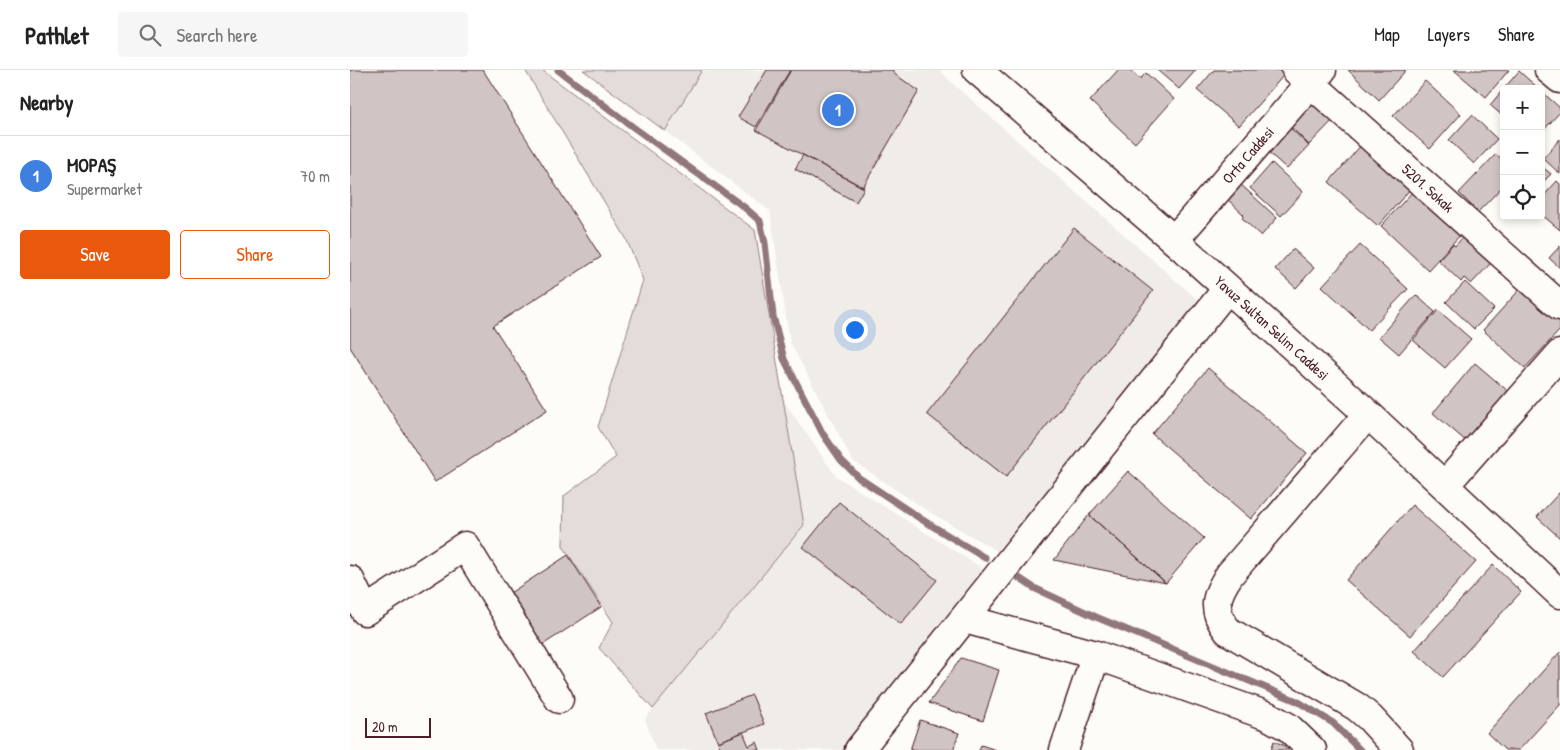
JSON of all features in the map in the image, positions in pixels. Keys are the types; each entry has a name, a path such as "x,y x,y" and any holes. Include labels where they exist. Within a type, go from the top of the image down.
{"street":[{"name":"Yavuz Sultan Selim Caddesi","path":"977,70 1174,240 1368,414 1560,594"},
{"path":"1549,70 1560,79"},
{"name":"Orta Caddesi","path":"1174,240 1310,74"},
{"name":"5201. Sokak","path":"1310,74 1560,306"},
{"path":"859,750 1227,289"},
{"path":"1445,485 1560,354"},
{"path":"1368,414 1230,574 1223,584 1217,608 1219,620 1228,631 1357,707 1370,718 1399,750"},
{"path":"350,580 365,611 464,546 559,699"},
{"path":"964,619 1096,655 1268,716 1288,727 1312,750"},
{"path":"1064,750 1096,655"}],"shaded area":[{"path":"525,70 542,70 755,230 804,525 653,709 599,648 613,622 563,546 564,496 616,457 598,427 643,280 626,238"},
{"path":"583,70 702,70 665,131"},
{"path":"702,70 940,70 952,83 1199,301 999,552 928,511 853,461 790,342 770,211 665,131"},
{"path":"783,400 836,476 983,569 842,750 656,750 645,719 804,525"}],"building":[{"path":"350,70 483,70 601,257 493,326 547,410 435,482 350,347"},
{"path":"767,70 790,70 756,127 738,117"},
{"path":"791,70 893,70 893,73 919,91 863,187 756,130"},
{"path":"1118,70 1130,70 1140,79 1146,73 1174,99 1135,143 1090,101"},
{"path":"1157,70 1196,70 1179,89"},
{"path":"1214,70 1278,70 1284,75 1239,126 1197,90"},
{"path":"1348,70 1406,70 1379,100"},
{"path":"1454,70 1509,70 1486,97"},
{"path":"1519,71 1535,85 1507,85"},
{"path":"1425,81 1461,114 1430,149 1393,116"},
{"path":"1500,93 1500,114 1490,105"},
{"path":"1545,95 1560,108 1560,112 1545,129"},
{"path":"1312,98 1334,119 1309,145 1287,123"},
{"path":"1472,115 1497,139 1474,164 1449,140"},
{"path":"1288,126 1309,146 1287,169 1265,149"},
{"path":"1560,139 1560,174 1545,160 1545,156"},
{"path":"1363,143 1412,187 1378,226 1329,182"},
{"path":"1496,154 1500,158 1500,189 1478,212 1459,193"},
{"path":"803,155 864,188 856,202 795,169"},
{"path":"1272,163 1303,192 1281,216 1250,188"},
{"path":"1545,169 1551,174 1545,180"},
{"path":"1237,181 1277,218 1261,236 1242,218 1244,215 1224,196"},
{"path":"1557,181 1560,184 1560,230 1545,217 1545,194"},
{"path":"1415,189 1462,233 1428,270 1381,226"},
{"path":"1074,228 1153,291 1006,477 927,414"},
{"path":"1463,237 1491,263 1471,284 1464,278 1461,282 1438,260 1453,244 1455,246"},
{"path":"1360,245 1408,289 1369,330 1322,286"},
{"path":"1560,246 1560,268 1549,258"},
{"path":"1293,249 1314,268 1296,288 1275,269"},
{"path":"1465,282 1494,309 1474,329 1446,302"},
{"path":"1522,287 1560,321 1560,330 1525,368 1483,330"},
{"path":"1416,295 1435,312 1399,354 1379,337"},
{"path":"1438,310 1471,339 1445,368 1413,340"},
{"path":"1475,363 1509,392 1467,442 1433,413"},
{"path":"1208,368 1307,453 1251,519 1152,434"},
{"path":"1128,471 1204,538 1166,583 1089,515"},
{"path":"1560,492 1560,538 1537,517"},
{"path":"839,502 937,580 901,624 803,547"},
{"path":"1412,505 1476,562 1410,636 1346,580"},
{"path":"1089,515 1166,583 1054,560"},
{"path":"568,555 601,607 541,646 507,595"},
{"path":"1493,565 1521,592 1443,677 1414,651"},
{"path":"1560,652 1560,705 1519,750 1505,750 1487,733"},
{"path":"961,658 999,670 983,721 929,703"},
{"path":"752,695 764,724 718,742 706,713"},
{"path":"920,720 959,733 953,750 910,750"},
{"path":"743,732 749,746 757,742 760,750 721,750 718,742"},
{"path":"1274,741 1283,745 1289,750 1271,750"},
{"path":"981,745 996,750 979,750"}],"waterway":[{"path":"558,70 744,207 760,221 765,243 773,316 784,359 823,434 841,460 859,478 985,558"},
{"path":"1019,578 1034,588 1096,617 1297,701 1333,723 1360,750"}],"place":[{"name":"MOPAŞ","path":"838,110"}]}
